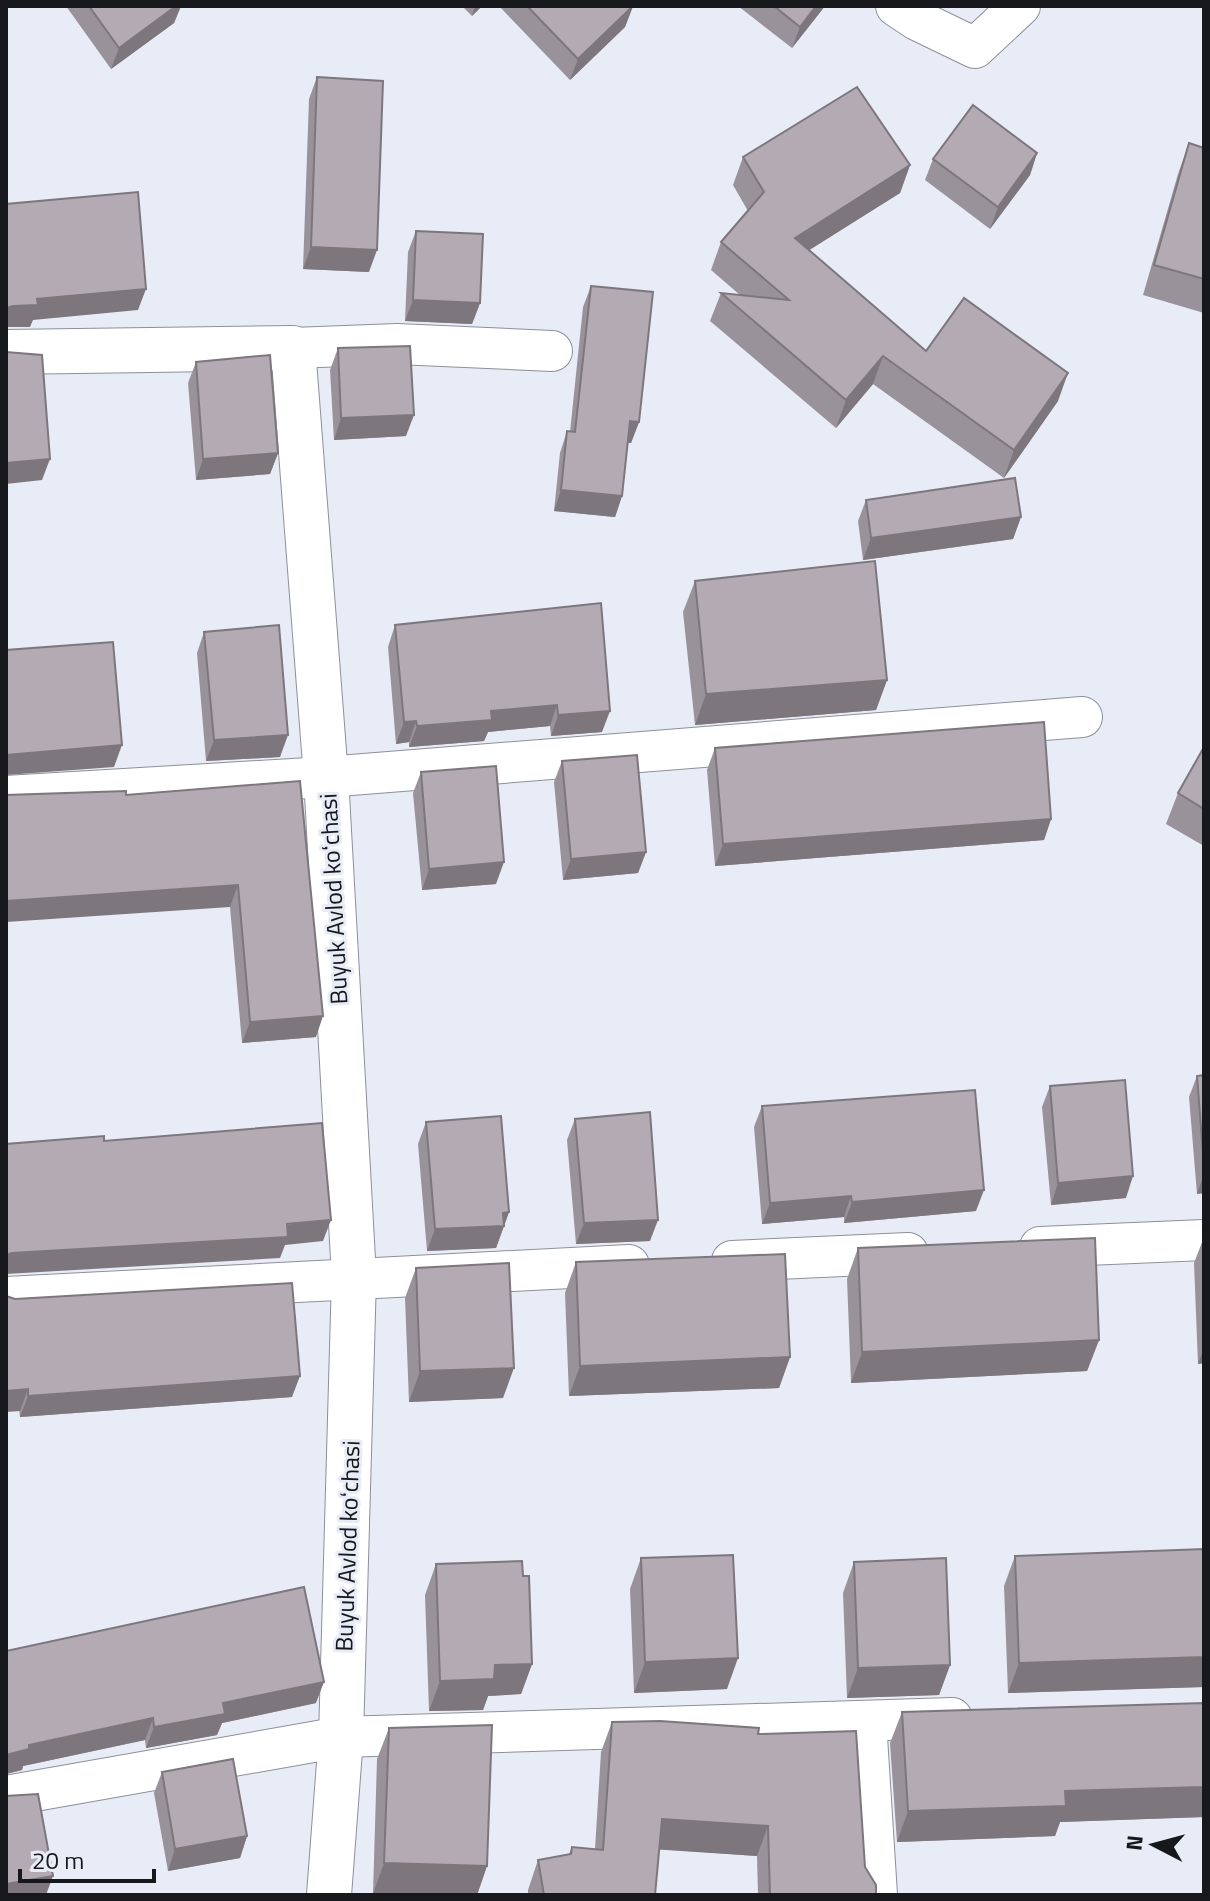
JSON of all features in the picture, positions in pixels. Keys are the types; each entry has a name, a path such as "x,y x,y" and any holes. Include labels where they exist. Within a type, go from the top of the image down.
{"street":[{"path":"896,6 917,20 975,48 1020,6"},
{"path":"6,352 397,344 552,351"},
{"name":"Buyuk Avlod koʻchasi","path":"293,348 326,777 354,1277 341,1737 329,1895"},
{"path":"6,796 326,777 1082,717"},
{"path":"999,1249 1204,1240"},
{"path":"6,1297 354,1277 952,1251"},
{"path":"6,1796 341,1737 989,1717"},
{"path":"866,1721 877,1895"}],"building":[{"path":"89,6 176,6 119,48"},
{"path":"527,6 633,6 578,59"},
{"path":"774,6 816,6 800,27"},
{"path":"317,77 383,81 377,250 311,247"},
{"path":"857,87 910,165 795,238 926,351 964,298 1068,373 1014,450 883,356 846,400 721,293 789,300 721,242 764,192 743,157"},
{"path":"973,105 1037,153 998,207 933,159"},
{"path":"1189,143 1204,148 1204,279 1154,265"},
{"path":"138,192 146,289 37,299 38,305 6,308 6,204"},
{"path":"416,231 483,234 480,303 413,300"},
{"path":"591,286 653,292 639,422 630,421 622,496 561,490 567,431 575,432"},
{"path":"410,346 414,415 341,418 338,348"},
{"path":"6,352 42,355 50,459 6,463"},
{"path":"270,355 278,453 203,459 196,362"},
{"path":"1015,478 1021,517 871,538 866,500"},
{"path":"875,561 887,680 706,694 695,581"},
{"path":"601,603 610,711 558,715 557,705 491,711 492,720 417,726 416,721 404,722 395,625"},
{"path":"279,625 288,735 214,740 204,632"},
{"path":"113,642 122,745 6,755 6,650"},
{"path":"1044,722 1051,819 723,844 715,748"},
{"path":"1204,747 1204,809 1178,793"},
{"path":"637,755 646,852 571,859 562,761"},
{"path":"496,766 504,862 429,869 421,772"},
{"path":"300,781 323,1016 250,1022 238,885 6,901 6,795 126,791 126,795"},
{"path":"1204,1075 1204,1167 1197,1076"},
{"path":"1125,1080 1133,1176 1058,1183 1050,1086"},
{"path":"975,1090 984,1190 852,1202 851,1196 770,1203 762,1106"},
{"path":"650,1112 658,1220 584,1223 575,1119"},
{"path":"501,1116 509,1212 503,1213 504,1226 435,1229 426,1122"},
{"path":"322,1123 331,1220 287,1224 288,1237 6,1255 6,1144 104,1136 104,1141"},
{"path":"1095,1238 1099,1340 862,1352 858,1248"},
{"path":"785,1254 790,1357 580,1366 576,1262"},
{"path":"509,1263 514,1368 420,1371 416,1268"},
{"path":"292,1283 300,1376 28,1396 28,1389 6,1391 6,1296 15,1299"},
{"path":"1204,1549 1204,1657 1019,1663 1015,1556"},
{"path":"733,1555 738,1658 645,1662 641,1558"},
{"path":"946,1558 950,1665 858,1668 854,1562"},
{"path":"522,1561 523,1576 529,1576 532,1664 495,1665 494,1679 440,1681 436,1564"},
{"path":"304,1587 324,1682 223,1703 225,1714 154,1727 153,1718 29,1745 29,1749 6,1755 6,1651"},
{"path":"1204,1703 1204,1787 1065,1791 1066,1806 908,1811 902,1712"},
{"path":"660,1721 759,1728 758,1734 856,1731 865,1867 876,1885 876,1895 770,1895 768,1826 662,1819 655,1895 544,1895 538,1860 571,1854 572,1847 603,1850 612,1722"},
{"path":"492,1725 487,1866 384,1863 389,1728"},
{"path":"233,1759 247,1836 175,1849 162,1772"},
{"path":"38,1794 53,1876 6,1884 6,1796"}]}
